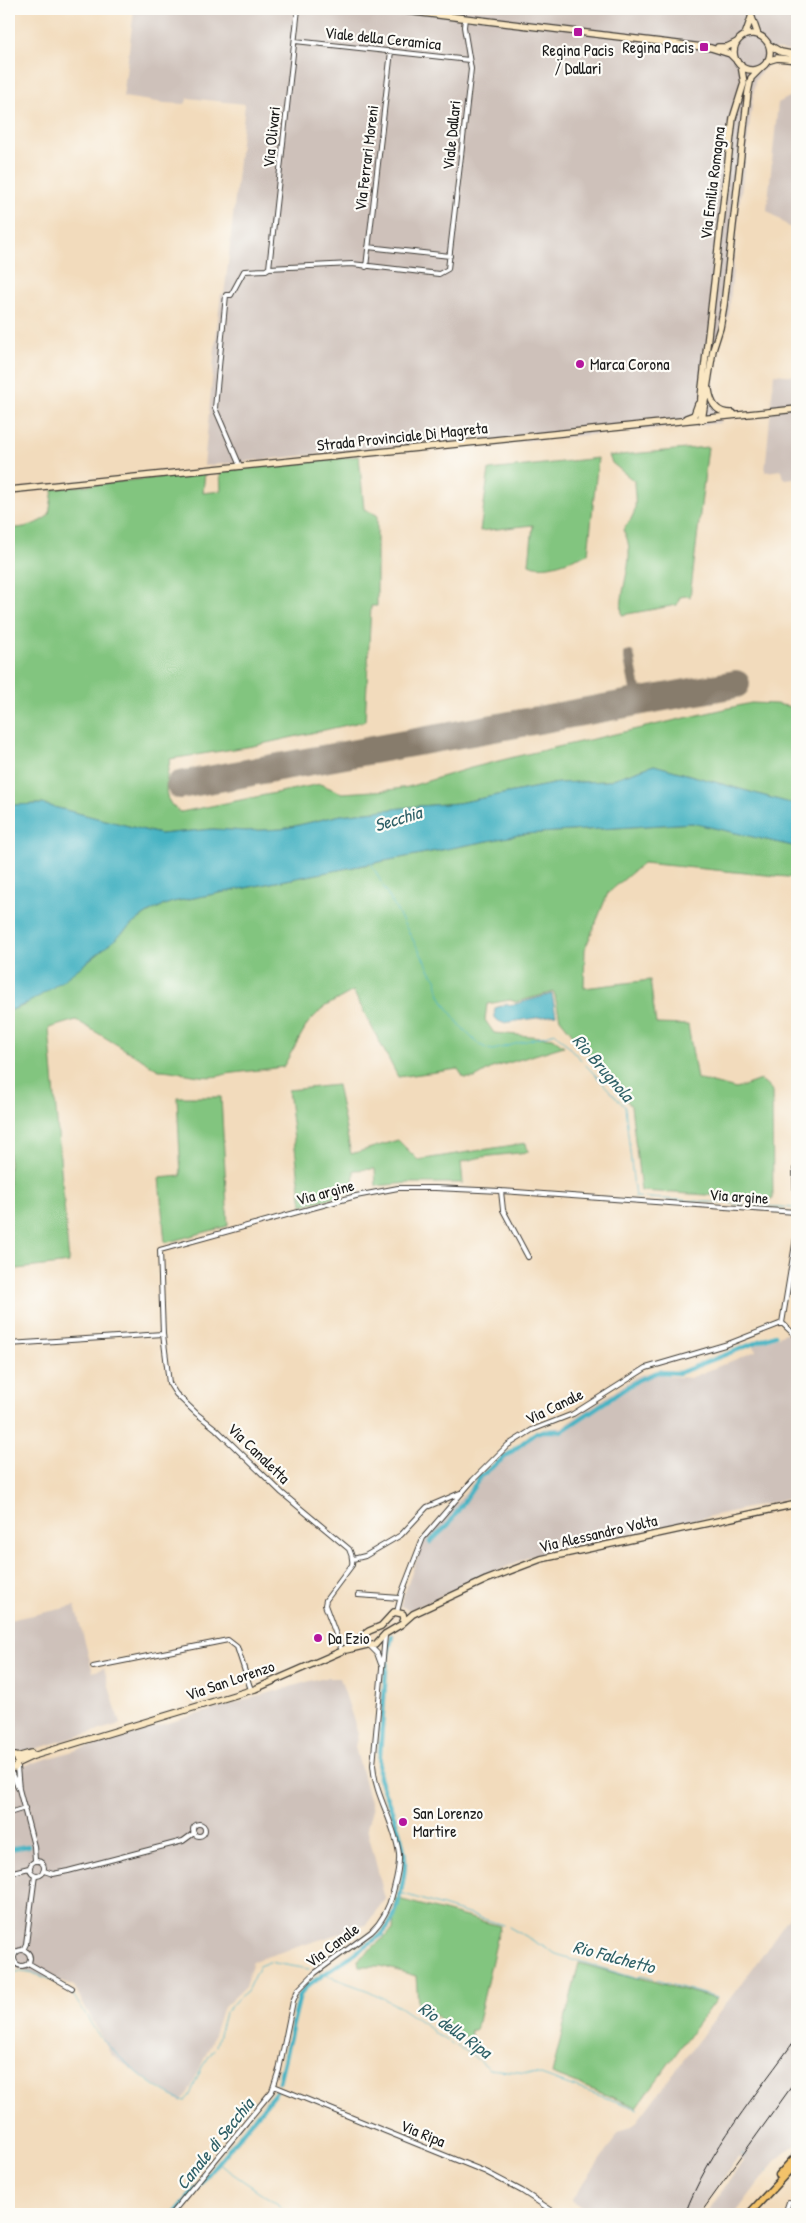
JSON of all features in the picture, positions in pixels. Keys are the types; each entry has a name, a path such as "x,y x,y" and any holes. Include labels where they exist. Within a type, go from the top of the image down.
{"main road":[{"path":"390,9 437,12 465,18 711,48 727,47 737,42 746,35 751,18"},
{"path":"749,9 758,35 768,45 781,52 797,55"},
{"path":"746,35 758,35"},
{"name":"Via Emilia Romagna","path":"702,420 701,397 734,118 744,83 734,52 737,42"},
{"path":"767,61 770,53 768,45"},
{"path":"711,48 730,54 739,63 751,70 762,66"},
{"path":"767,61 777,58 797,60"},
{"name":"Via Emilia Romagna","path":"702,420 713,350 720,328 724,305 748,92 751,78 767,61"},
{"path":"712,306 718,310 724,305"},
{"path":"708,384 710,398 717,410 728,413 751,411 760,413"},
{"path":"655,424 659,421 692,417 701,397"},
{"name":"Strada Provinciale Di Magreta","path":"9,490 797,409"},
{"name":"Via Alessandro Volta","path":"413,1614 486,1580 541,1559 797,1504"},
{"path":"400,1613 404,1622"},
{"path":"342,1651 381,1626 392,1614 413,1614"},
{"path":"342,1651 375,1645 387,1632 413,1614"},
{"path":"364,1636 368,1645"},
{"name":"Via San Lorenzo","path":"9,1768 13,1768 17,1762 33,1756 251,1690 342,1651"},
{"path":"9,1756 17,1762"},
{"path":"760,2200 764,2192 797,2155"},
{"path":"749,2214 760,2200 795,2165"}],"street":[{"name":"Via Olivari","path":"269,268 298,9"},
{"name":"Viale Dallari","path":"450,256 471,70 464,27 465,18"},
{"name":"Viale della Ceramica","path":"295,41 469,60"},
{"name":"Via Ferrari Moreni","path":"366,267 391,51"},
{"path":"240,466 215,408 226,295 231,295 244,271 266,270 269,268 339,264 439,274 448,269 450,256 368,247"},
{"path":"797,1168 795,1168 796,1240 782,1323 797,1337"},
{"name":"Via argine","path":"160,1250 356,1196 398,1188 501,1191 796,1209"},
{"path":"501,1191 503,1210 528,1257"},
{"name":"Via Canaletta","path":"160,1250 163,1334 169,1383 176,1394 282,1493 349,1549 353,1559"},
{"name":"Via Canale","path":"400,1613 400,1598 423,1538 462,1492 516,1440 532,1430 572,1414 646,1368 735,1342 782,1323"},
{"path":"9,1344 163,1334"},
{"path":"342,1651 325,1602 349,1570 353,1559 365,1556 401,1535 427,1506 462,1492"},
{"path":"358,1595 400,1598"},
{"name":"Via Canale","path":"171,2214 265,2102 274,2086 293,2001 298,1990 315,1973 377,1926 386,1913 392,1898 399,1855 397,1844 375,1783 373,1765 383,1642 387,1632"},
{"path":"93,1667 228,1640 237,1647 251,1690"},
{"path":"368,1645 376,1653 381,1664"},
{"path":"17,1762 19,1789"},
{"path":"9,1768 25,1808 34,1846 35,1860"},
{"path":"9,1813 25,1808"},
{"path":"35,1875 44,1871 53,1874 68,1871 184,1841 194,1834"},
{"path":"29,1868 30,1864 35,1860"},
{"path":"35,1860 43,1864 44,1871"},
{"path":"9,1873 29,1868"},
{"path":"29,1868 35,1875"},
{"path":"23,1950 29,1953 30,1958 28,1963 22,1966 15,1960 15,1954 23,1950 26,1944 35,1875"},
{"path":"9,1963 15,1960"},
{"path":"28,1963 72,1988"},
{"name":"Via Ripa","path":"274,2086 486,2172 522,2191 558,2214"},
{"path":"785,2214 789,2202"}],"shaded area":[{"path":"111,9 797,9 797,53 775,49 773,59 755,81 737,223 729,313 715,359 713,387 720,423 432,449 433,442 204,466 217,328 221,294 224,294 228,264 245,104 188,98 185,104 164,103 123,97 134,11"},
{"path":"797,93 797,233 767,210 778,103"},
{"path":"774,374 797,376 797,478 784,479 782,470 765,472"},
{"path":"788,1332 797,1342 797,1497 531,1556 410,1610 400,1606 422,1544 481,1474 531,1434 542,1429 562,1427 637,1376 661,1369 663,1375 690,1378 756,1351 754,1346"},
{"path":"75,1606 93,1672 104,1668 120,1724 25,1752 9,1753 9,1620"},
{"path":"320,1678 340,1678 358,1734 355,1747 372,1810 367,1828 385,1899 366,1925 253,1961 245,1987 222,2009 212,2041 191,2088 181,2102 111,2055 74,1986 9,1966 9,1770"},
{"path":"797,1905 797,2143 775,2161 735,2214 706,2214 743,2161 738,2157 698,2214 598,2214 571,2201 619,2133 635,2124 762,1956"}],"green space":[{"path":"708,447 690,597 680,597 677,605 622,615 623,594 629,561 629,550 623,530 635,509 634,481 612,463 609,456"},
{"path":"359,456 364,509 377,515 377,606 371,606 365,721 253,746 170,759 166,782 167,796 174,807 181,812 320,784 342,793 408,787 518,756 751,703 776,704 797,708 797,805 654,765 607,781 558,783 458,803 341,815 282,829 246,831 213,829 160,834 42,804 9,805 9,528 20,528 30,525 49,515 53,489 205,472 203,493 221,491 220,471"},
{"path":"598,458 588,554 551,566 536,566 529,564 533,525 480,531 489,470"},
{"path":"9,494 12,494 9,528"},
{"path":"692,823 797,847 797,878 643,863 608,893 585,949 584,988 650,980 656,1024 688,1025 697,1079 736,1089 760,1080 772,1090 773,1199 641,1191 631,1106 560,1019 554,992 516,1002 510,1000 487,1004 485,1020 494,1033 553,1038 564,1046 492,1068 475,1078 464,1078 458,1069 398,1077 353,991 324,1007 308,1023 283,1067 210,1077 159,1070 76,1020 49,1028 69,1263 9,1270 9,1011 23,1006 78,968 146,914 173,902 524,834"},
{"path":"337,1085 351,1154 398,1140 418,1160 526,1143 528,1152 482,1157 461,1162 463,1183 409,1183 376,1186 375,1169 354,1170 353,1193 302,1205 288,1090"},
{"path":"177,1097 221,1097 228,1226 165,1243 159,1178 181,1176"},
{"path":"395,1898 500,1926 476,2030 470,2030 472,2039 470,2040 418,2003 416,1976 381,1966 359,1966 358,1960 393,1930"},
{"path":"579,1963 716,1999 637,2107 552,2074"}],"water":[{"name":"Secchia","path":"654,765 797,805 797,847 692,823 524,834 173,902 145,915 48,991 9,1011 9,805 42,804 160,834 213,829 246,831 282,829 341,815 458,803 558,783 607,781"},
{"path":"552,994 556,1015 503,1023 495,1018 495,1008"}],"waterway":[{"name":"Rio Brugnola","path":"371,863 381,882"},
{"name":"Rio Brugnola","path":"383,886 436,979 444,1002 470,1036 486,1048 493,1050 556,1033 625,1107 635,1197 794,1208"},
{"name":"Canale di Secchia","path":"430,1542 449,1524 481,1476 534,1434 542,1431 562,1431 638,1380 658,1372 679,1373 775,1335"},
{"name":"Canale di Secchia","path":"279,2082 300,1995 307,1986 380,1936 392,1919 399,1899 405,1861 404,1851 399,1830 379,1778 387,1657 392,1636"},
{"path":"9,1849 28,1846"},
{"name":"Rio Falchetto","path":"401,1893 503,1925"},
{"name":"Rio Falchetto","path":"509,1927 556,1954 635,1978 642,1976 717,1998"},
{"name":"Rio della Ripa","path":"216,2046 225,2013 247,1991 259,1966 269,1962 309,1969"},
{"path":"9,1972 25,1972 41,1976 64,1987 77,2000 95,2030 112,2050 149,2082 174,2097 185,2101"},
{"name":"Rio della Ripa","path":"320,1973 369,1991 398,2006 429,2027 434,2033 472,2055 489,2069 538,2074 638,2109"},
{"name":"Rio della Ripa","path":"185,2101 190,2095 202,2067 214,2049"},
{"name":"Canale di Secchia","path":"175,2214 276,2092"},
{"path":"213,2168 217,2163 279,2205 289,2214"}],"taxiway":[{"path":"629,656 638,702"}],"runway":[{"path":"180,785 736,684"}],"railway":[{"path":"685,2214 695,2190 720,2144 797,2037"},
{"path":"700,2214 797,2079"}],"place":[{"name":"Regina Pacis / Dallari","path":"578,32"},
{"name":"Regina Pacis","path":"704,47"},
{"name":"Marca Corona","path":"580,364"},
{"name":"Da Ezio","path":"318,1638"},
{"name":"San Lorenzo Martire","path":"403,1822"}]}
